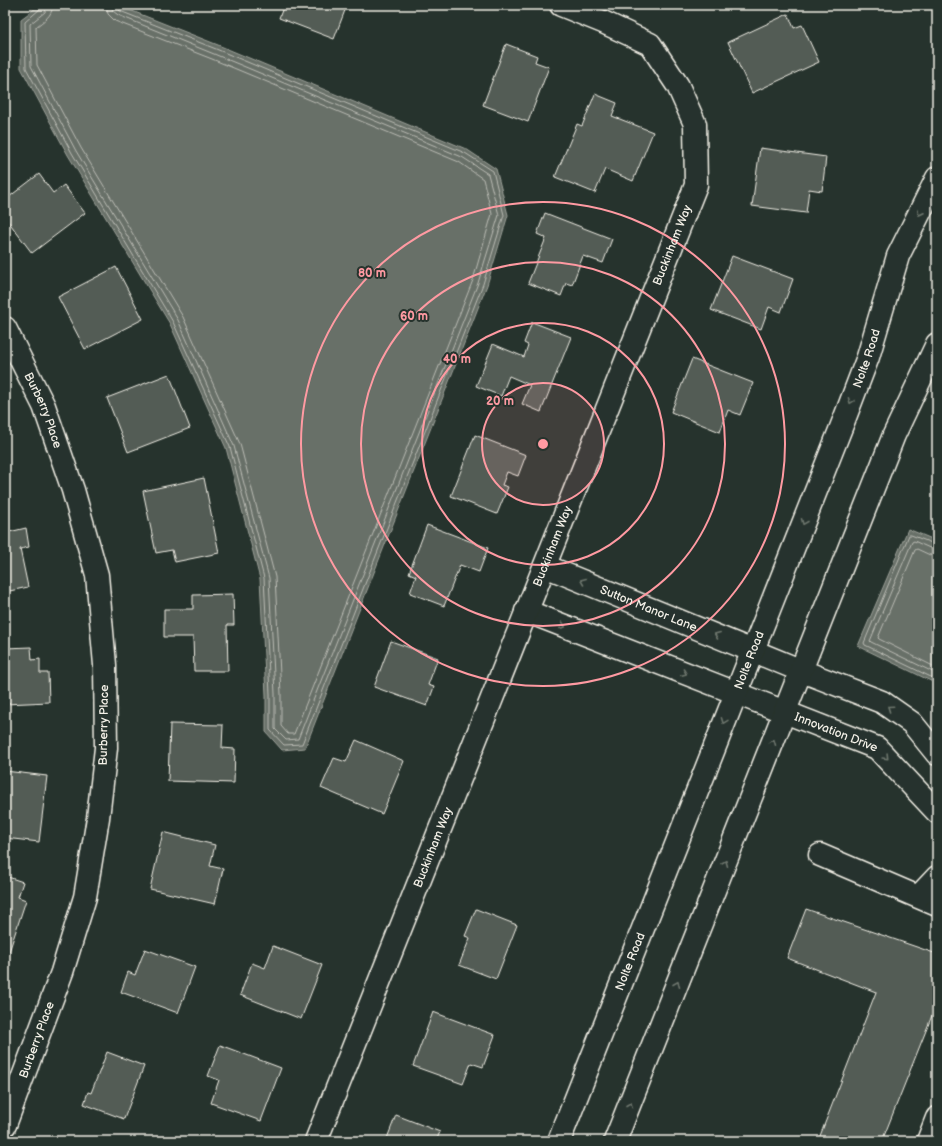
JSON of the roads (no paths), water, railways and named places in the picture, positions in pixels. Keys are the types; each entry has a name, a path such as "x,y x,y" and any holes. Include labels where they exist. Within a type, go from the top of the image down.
{"street":[{"name":"Buckinham Way","path":"316,1141 696,185 695,124 678,86 650,44 603,22 561,5"},
{"name":"Nolte Road","path":"559,1141 868,357 898,256 937,178"},
{"name":"Burberry Place","path":"5,328 44,406 74,490 97,576 105,665 106,748 98,818 85,898 62,972 5,1125"},
{"path":"615,1141 894,435 937,344"},
{"name":"Sutton Manor Lane","path":"545,566 753,650"},
{"path":"526,612 735,692"},
{"path":"753,650 882,702 912,723 937,754"},
{"name":"Innovation Drive","path":"735,692 877,748 937,812"},
{"path":"820,855 928,901 937,878"},
{"path":"928,1141 937,1118"}],"water":[{"path":"40,5 117,5 218,45 466,149 496,169 508,215 487,285 305,748 282,750 266,732 266,695 260,579 226,448 170,324 68,155 21,68 21,19"},
{"path":"908,529 937,541 937,684 858,646"}]}
